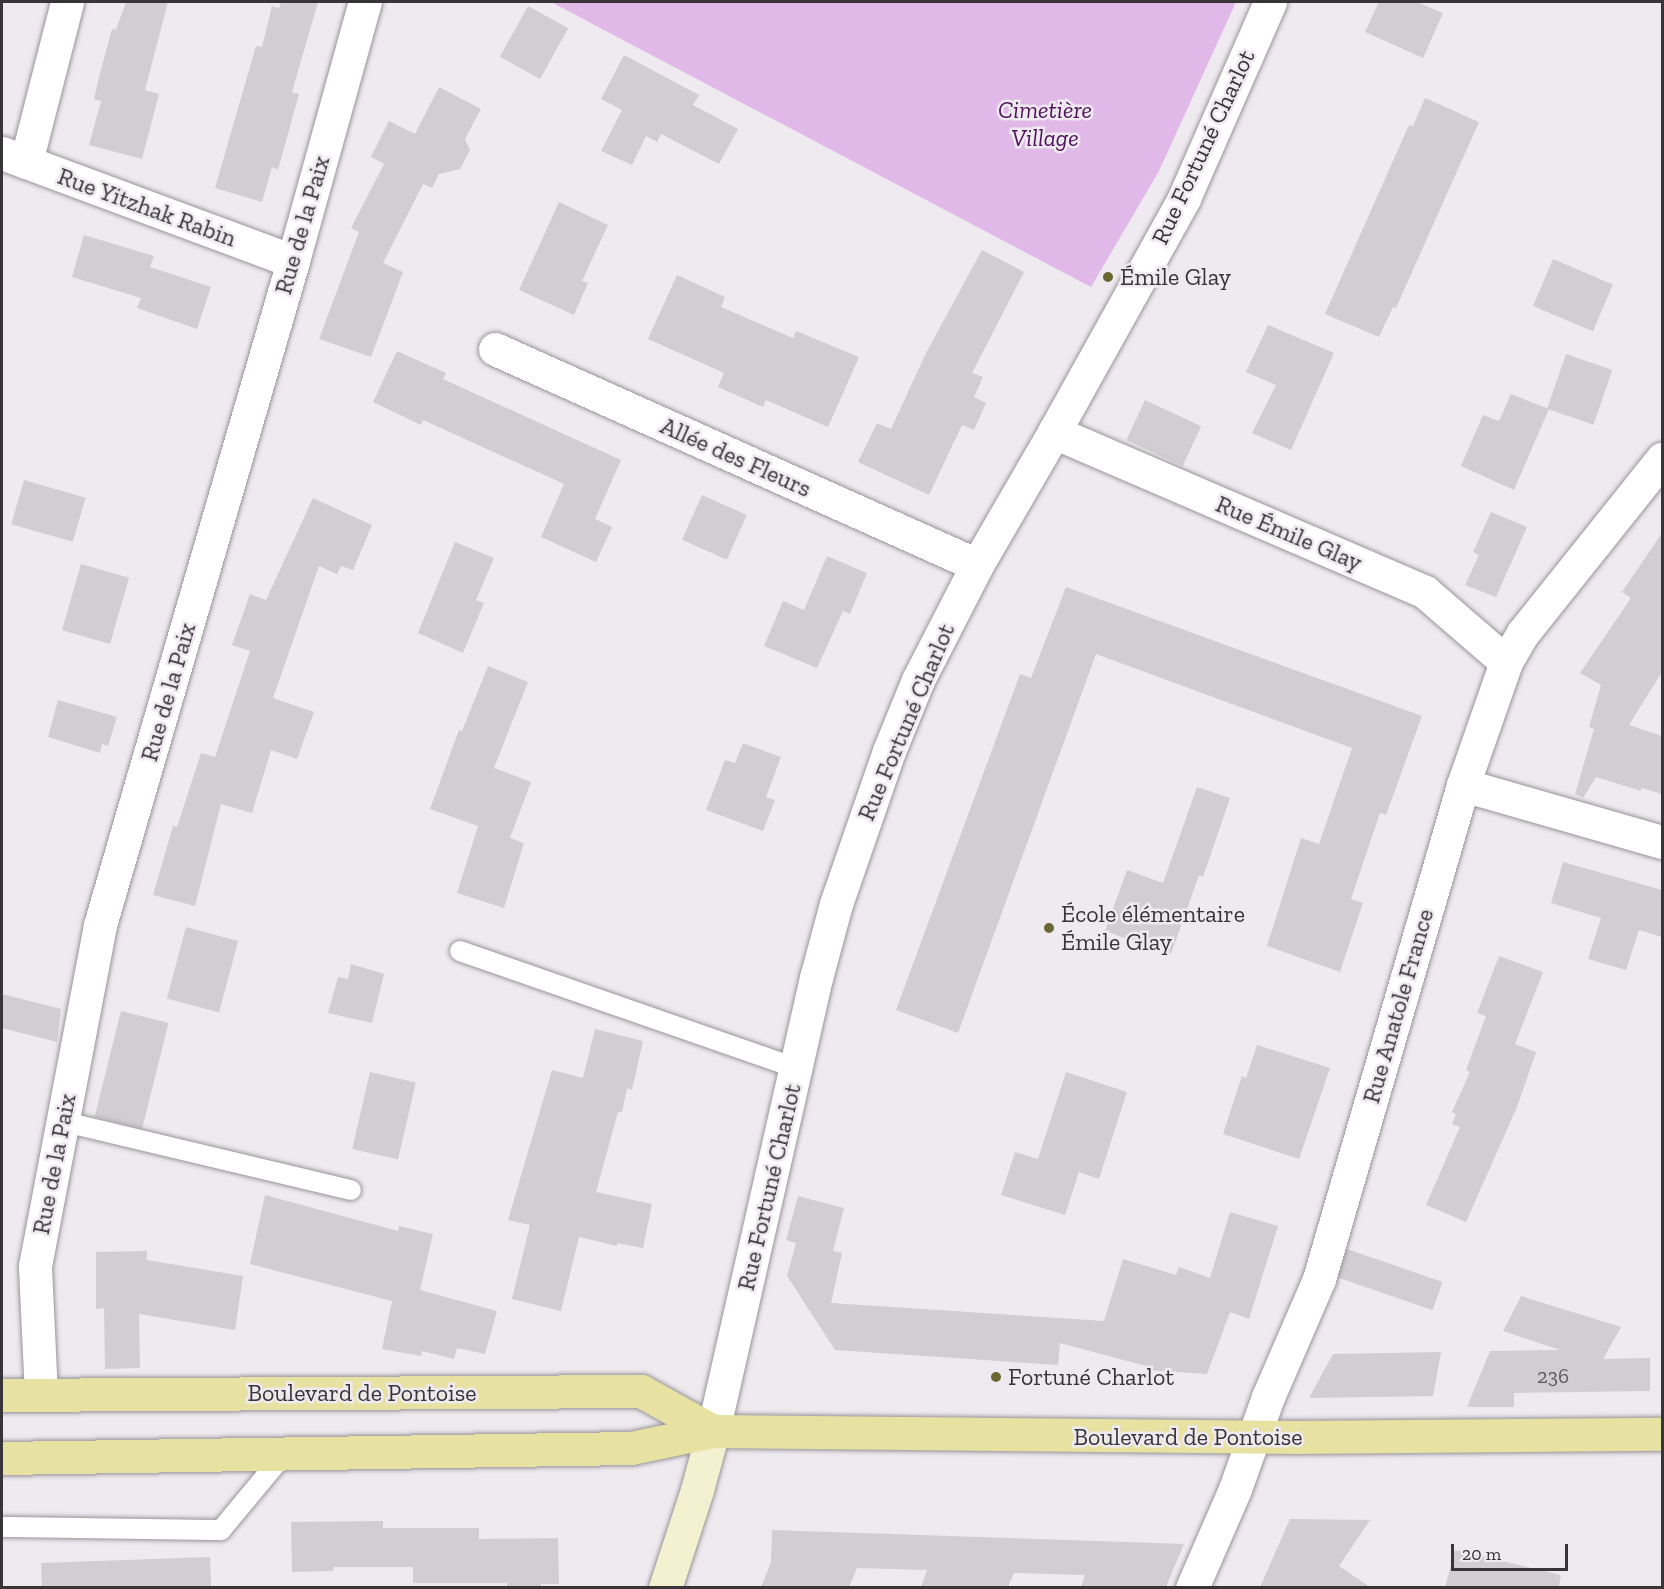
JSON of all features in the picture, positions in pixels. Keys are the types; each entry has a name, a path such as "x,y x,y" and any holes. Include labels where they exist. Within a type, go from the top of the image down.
{"main road":[{"name":"Boulevard de Pontoise","path":"2,1395 641,1391 713,1431"},
{"name":"Boulevard de Pontoise","path":"2,1458 631,1449 713,1431 1253,1437 1662,1434"},
{"path":"665,1587 697,1490 713,1431"}],"street":[{"path":"14,157 67,2"},
{"name":"Rue de la Paix","path":"41,1395 35,1266 100,925 293,261 365,2"},
{"name":"Rue Fortuné Charlot","path":"713,1431 831,925 867,809 918,680 977,565 1184,198 1270,2"},
{"name":"Rue Yitzhak Rabin","path":"14,157 293,261"},
{"name":"Allée des Fleurs","path":"495,349 977,565"},
{"name":"Rue Émile Glay","path":"1054,432 1425,592 1506,662"},
{"name":"Rue Anatole France","path":"1192,1587 1235,1489 1253,1437 1319,1279 1463,785 1506,662 1523,633 1662,459"},
{"path":"1463,785 1662,842"}],"lane":[{"path":"459,951 796,1068"},
{"path":"61,1121 351,1190"},
{"path":"2,1527 221,1530 285,1453"}],"green space":[{"name":"Cimetière Village","path":"551,2 1236,2 1159,171 1091,287"}],"building":[{"path":"126,2 168,2 145,90 159,94 142,159 89,145 101,101 94,99 99,77 112,29 116,30"},
{"path":"281,2 318,2 292,92 299,94 278,170 272,167 262,202 215,188 256,46 262,47 272,6 279,8"},
{"path":"1379,2 1417,2 1443,13 1423,58 1365,32"},
{"path":"528,6 568,28 540,79 500,57"},
{"path":"624,55 699,95 693,105 738,129 719,164 661,134 657,142 646,136 632,165 601,151 622,110 601,99"},
{"path":"439,87 481,109 465,139 470,150 460,169 439,174 432,188 423,184 383,263 403,272 371,357 319,339 359,232 351,228 384,164 371,157 389,121 415,134"},
{"path":"1425,98 1479,122 1396,308 1393,307 1379,337 1325,314 1409,125 1413,126"},
{"path":"559,202 608,225 582,281 588,283 574,315 519,290"},
{"path":"84,235 154,256 150,267 211,287 197,329 137,308 141,298 72,277"},
{"path":"982,250 1024,272 972,373 983,377 974,397 986,403 974,430 962,425 929,495 858,462 877,423 891,429 926,353"},
{"path":"1553,259 1613,284 1593,331 1533,306"},
{"path":"677,275 725,297 721,307 793,338 796,331 859,357 828,427 766,400 763,407 718,387 724,373 648,339"},
{"path":"1268,325 1334,353 1291,450 1252,433 1276,385 1246,372"},
{"path":"397,351 446,373 443,379 621,460 595,519 612,527 596,562 541,537 564,484 423,420 421,425 373,402"},
{"path":"1566,354 1612,370 1593,425 1547,409"},
{"path":"1511,394 1549,409 1514,490 1461,466 1483,415 1499,421"},
{"path":"1145,400 1201,426 1183,466 1126,440"},
{"path":"24,480 86,498 73,542 11,524"},
{"path":"702,495 747,515 727,560 682,540"},
{"path":"313,498 372,525 353,570 341,566 337,574 319,566 273,698 314,712 297,759 271,750 252,813 221,804 195,906 153,895 173,826 177,827 201,753 215,757 250,651 232,645 250,594 266,600"},
{"path":"1491,512 1527,527 1496,597 1465,585 1479,555 1473,552"},
{"path":"1662,533 1662,672 1629,725 1662,736 1662,794 1641,788 1641,791 1596,777 1583,798 1575,794 1594,729 1589,727 1601,685 1580,673 1631,598 1622,592"},
{"path":"455,542 494,558 476,600 484,603 463,653 418,633"},
{"path":"827,556 867,573 850,614 843,611 817,668 764,646 783,601 804,610"},
{"path":"81,564 129,578 110,644 62,630"},
{"path":"1066,587 1422,716 1386,815 1380,813 1351,899 1363,903 1340,972 1267,946 1301,838 1319,844 1352,748 1096,654 958,1033 896,1010 1020,674 1031,678"},
{"path":"488,666 528,682 494,768 531,782 510,838 524,843 504,908 457,893 478,826 430,809 459,730 462,731"},
{"path":"58,700 117,717 108,746 102,744 100,753 48,737"},
{"path":"743,743 781,757 766,797 775,800 763,831 706,810 725,760 735,763"},
{"path":"1197,787 1230,798 1203,877 1199,875 1171,954 1105,931 1127,870 1163,883"},
{"path":"1563,862 1662,890 1662,937 1639,930 1626,970 1588,959 1601,918 1551,903"},
{"path":"186,927 238,941 219,1012 167,998"},
{"path":"1499,956 1543,972 1515,1044 1536,1052 1517,1107 1466,1222 1426,1205 1460,1127 1452,1124 1456,1114 1452,1112 1470,1072 1466,1070 1486,1016 1477,1013"},
{"path":"351,964 384,974 372,1023 328,1013 338,977 348,979"},
{"path":"2,994 61,1009 57,1042 2,1028"},
{"path":"121,1011 169,1023 142,1129 95,1117"},
{"path":"595,1029 643,1041 632,1090 627,1088 622,1112 618,1112 596,1192 652,1204 643,1248 617,1243 617,1246 579,1237 561,1311 512,1299 530,1225 508,1220 552,1070 583,1078"},
{"path":"1257,1045 1330,1068 1299,1159 1223,1134 1242,1076 1246,1078"},
{"path":"370,1072 416,1083 398,1160 352,1149"},
{"path":"1066,1072 1127,1092 1099,1179 1079,1172 1065,1215 1001,1195 1015,1152 1038,1159"},
{"path":"265,1195 398,1231 399,1226 433,1234 420,1290 497,1311 485,1354 457,1348 454,1359 422,1351 421,1356 382,1349 392,1301 250,1264"},
{"path":"798,1196 844,1208 833,1251 842,1253 831,1303 1104,1321 1123,1259 1176,1275 1179,1267 1210,1278 1230,1212 1278,1226 1249,1319 1230,1312 1207,1374 1145,1370 1146,1366 1060,1343 1058,1365 835,1350 787,1276 796,1243 786,1240"},
{"path":"1347,1249 1442,1282 1433,1310 1337,1277"},
{"path":"147,1251 147,1260 243,1276 235,1330 139,1314 140,1368 105,1369 104,1308 96,1309 96,1252"},
{"path":"1521,1296 1621,1327 1603,1359 1650,1358 1650,1391 1514,1393 1514,1407 1467,1407 1490,1351 1560,1350 1503,1331"},
{"path":"1441,1352 1433,1396 1309,1398 1333,1354"},
{"path":"1290,1519 1370,1520 1339,1566 1370,1587 1260,1587"},
{"path":"383,1521 383,1528 479,1528 479,1539 558,1538 559,1584 541,1584 541,1587 507,1587 507,1583 413,1583 413,1567 334,1567 333,1571 292,1572 291,1522"},
{"path":"772,1530 1184,1544 1166,1587 1081,1587 1085,1575 1014,1573 1008,1587 921,1587 927,1570 857,1568 849,1587 761,1587 771,1562"},
{"path":"1455,1550 1561,1575 1559,1587 1445,1587"},
{"path":"210,1557 211,1587 42,1588 41,1563"}],"place":[{"name":"Émile Glay","path":"1108,277"},
{"name":"École élémentaire Émile Glay","path":"1049,928"},
{"name":"Fortuné Charlot","path":"996,1377"}]}
